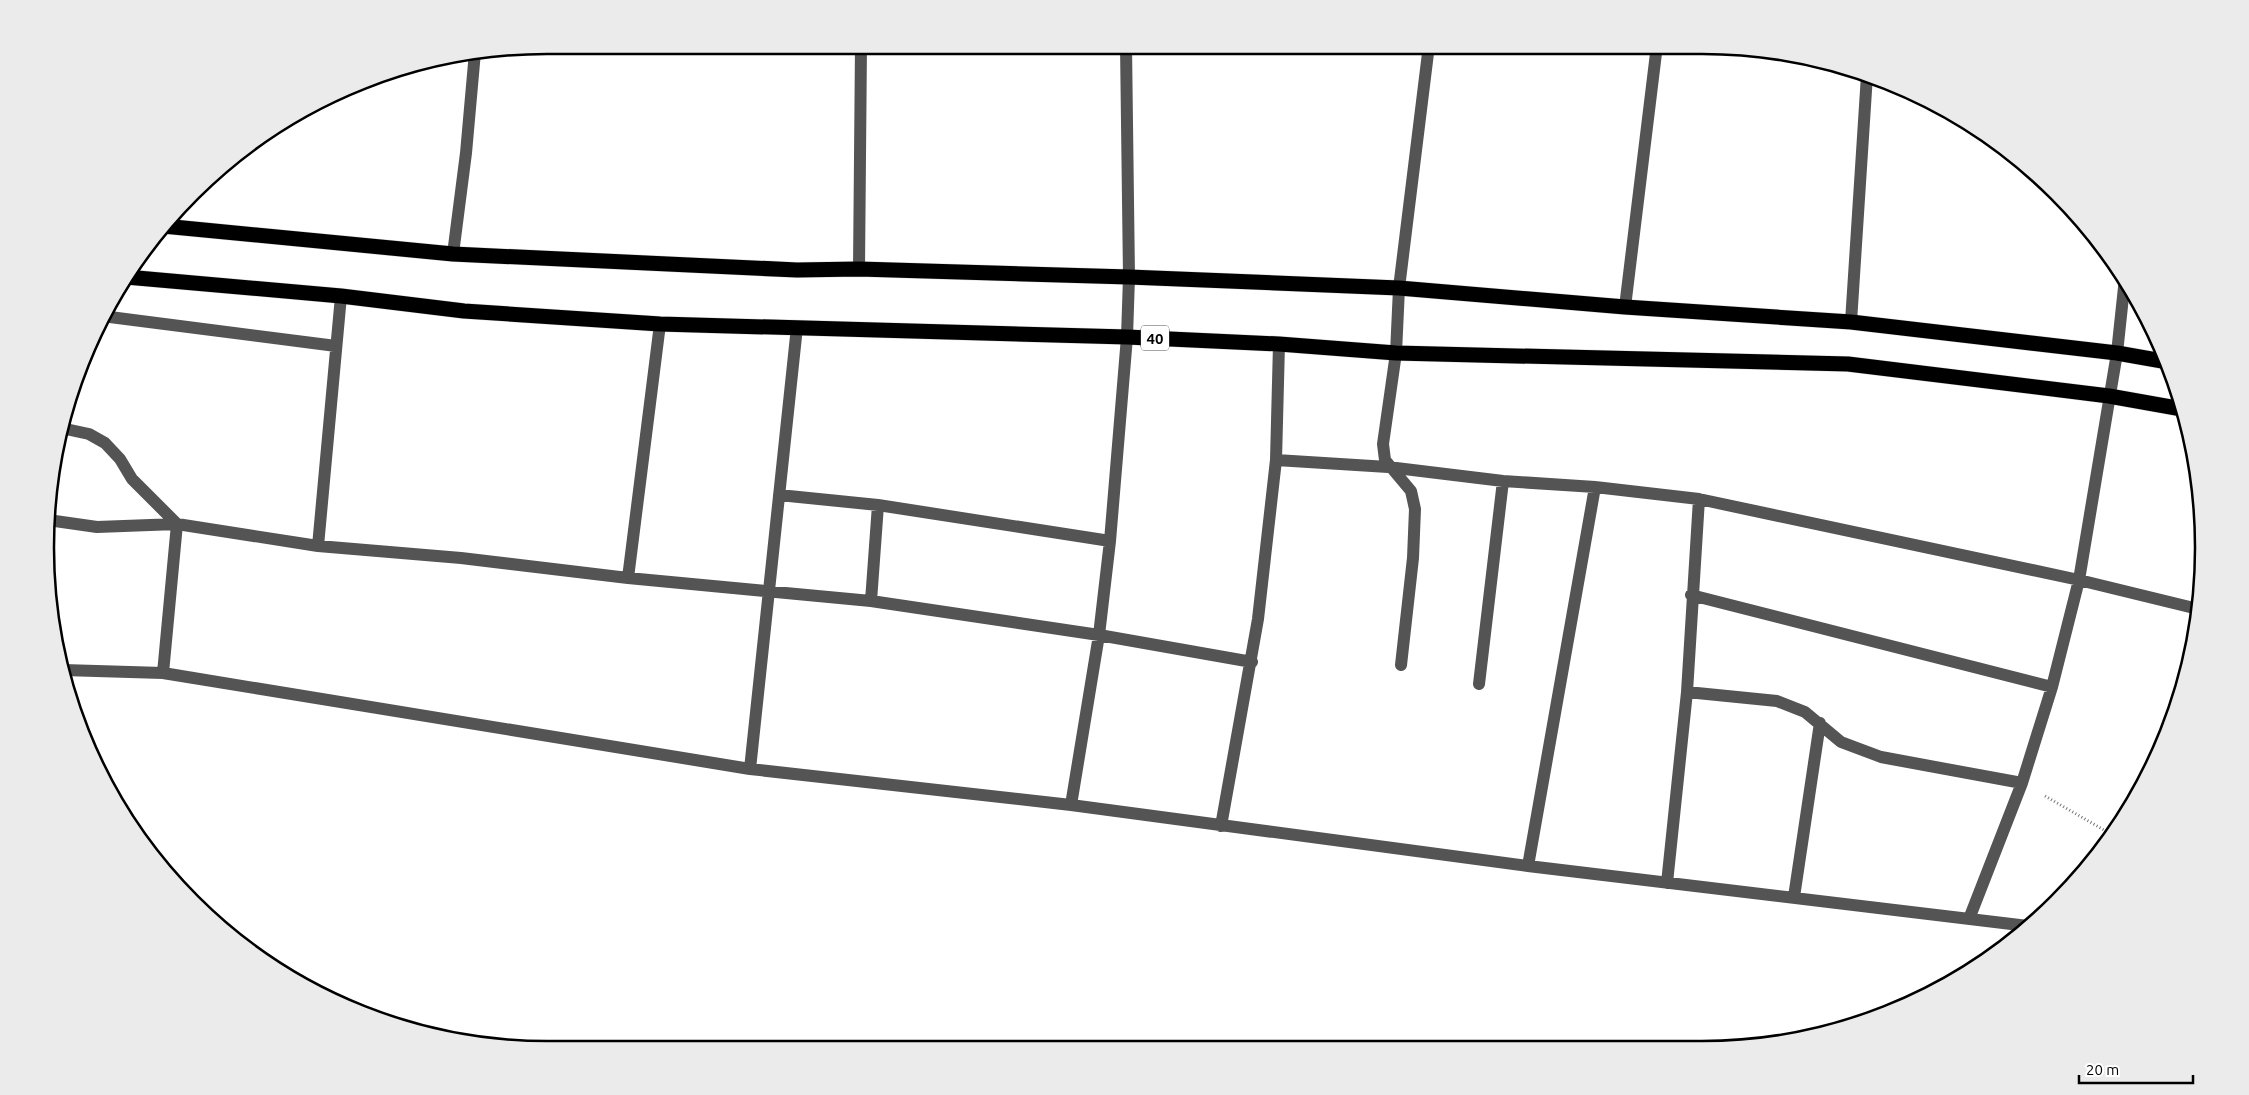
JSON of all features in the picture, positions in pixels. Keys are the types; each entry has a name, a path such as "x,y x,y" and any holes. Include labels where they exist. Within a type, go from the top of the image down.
{"highway":[{"path":"172,227 453,254 797,270 859,269 1129,277 1399,288 1625,307 1851,322 2117,353 2158,360"},
{"name":"40","path":"134,278 341,296 464,311 660,324 1127,337 1278,344 1396,353 1848,364 2109,396 2174,408"}],"street":[{"path":"859,269 861,54"},
{"path":"1071,805 1099,635 1110,542 1127,337 1129,277 1126,54"},
{"path":"1401,665 1413,558 1415,509 1411,490 1388,467 1383,444 1396,353 1399,288 1428,54"},
{"path":"1625,307 1656,54"},
{"path":"453,254 466,153 474,59"},
{"path":"1851,322 1867,82"},
{"path":"1969,919 2022,783 2052,687 2079,580 2117,353 2123,291"},
{"path":"318,546 341,296"},
{"path":"111,317 336,346"},
{"path":"628,578 660,324"},
{"path":"750,769 797,327"},
{"path":"1221,826 1252,662 1276,460 1278,344"},
{"path":"69,430 89,434 105,443 120,459 132,479 177,524"},
{"path":"1276,460 1388,467 1502,481 1595,487 1699,499 2079,580 2191,607"},
{"path":"1479,684 1502,481"},
{"path":"1528,866 1595,487"},
{"path":"779,495 878,505 1110,542"},
{"path":"1667,883 1687,692 1691,595 1699,499"},
{"path":"870,601 878,505"},
{"path":"55,521 97,527 177,524 318,546 461,558 628,578 870,601 1099,635 1252,662"},
{"path":"163,673 177,524"},
{"path":"1691,595 2052,687"},
{"path":"70,670 163,673 750,769 1071,805 1528,866 2020,925"},
{"path":"1687,692 1777,701 1805,712 1842,742 1881,757 2022,783"},
{"path":"1794,897 1820,723"}],"path":[{"path":"2022,783 2106,831"}]}
